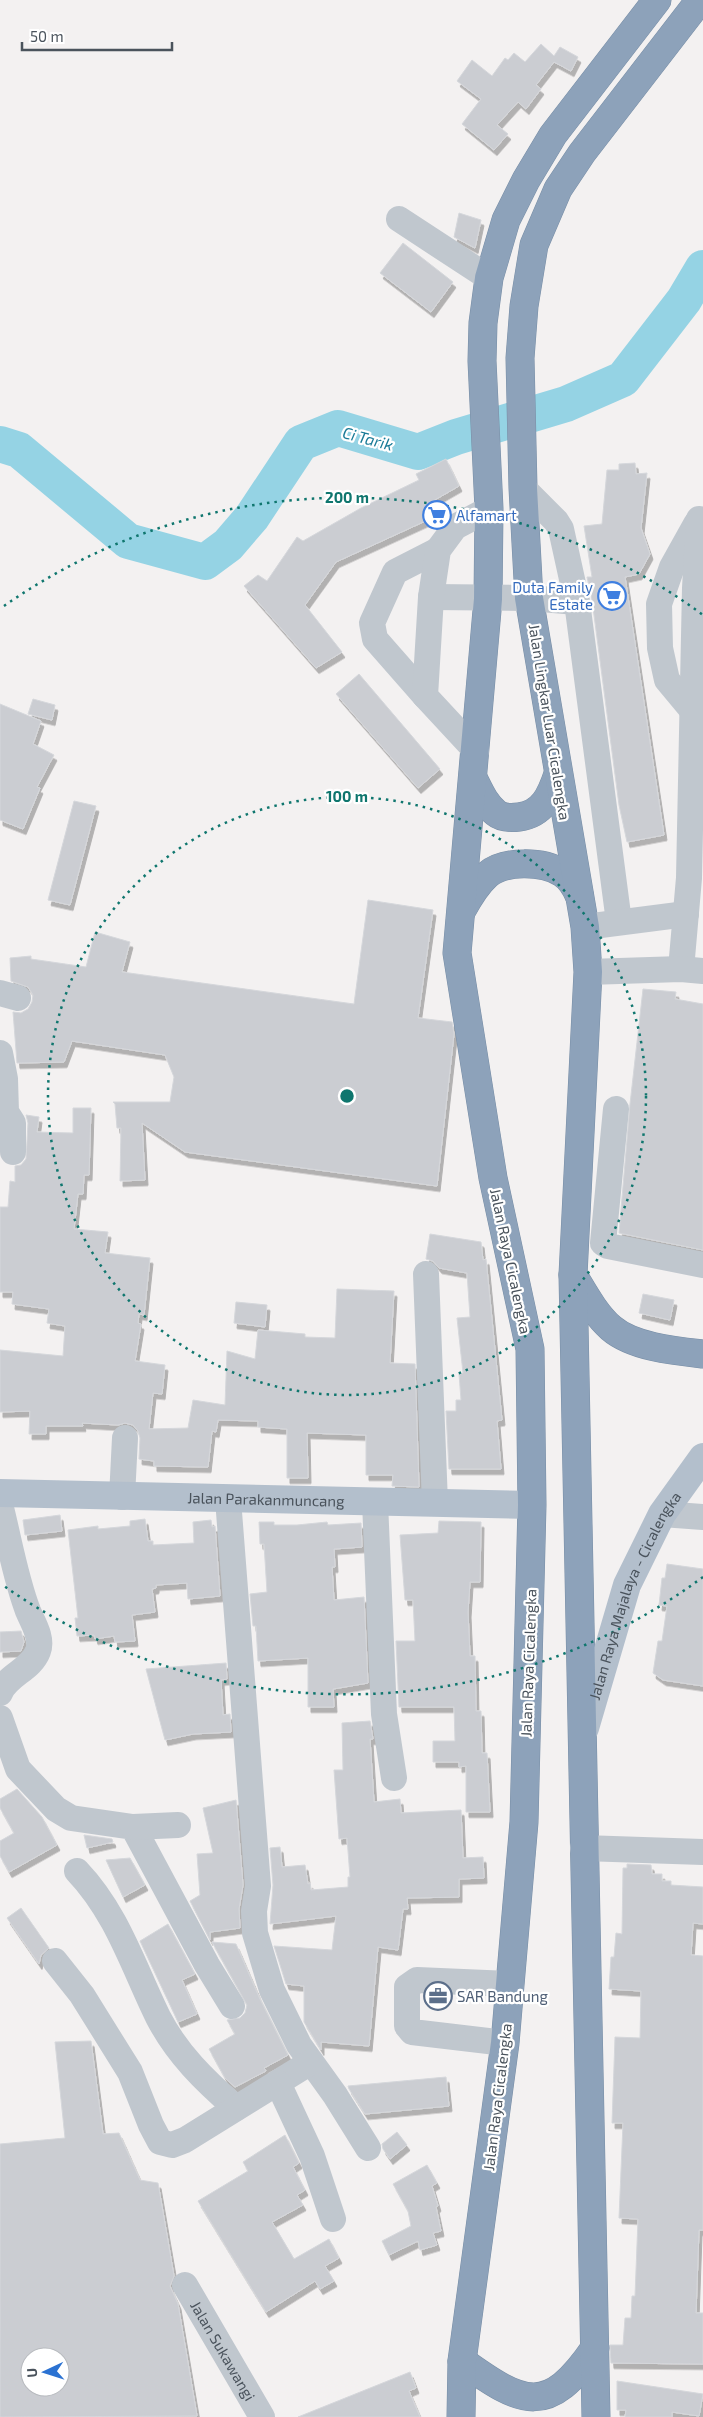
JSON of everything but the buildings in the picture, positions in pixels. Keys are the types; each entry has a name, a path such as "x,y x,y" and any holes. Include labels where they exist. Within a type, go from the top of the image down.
{"highway":[{"path":"460,913 474,780 488,599 489,509 482,361 483,323 489,278 506,220 526,180 553,135 657,0"},
{"name":"Jalan Lingkar Luar Cicalengka","path":"585,927 529,598 523,488 520,358 524,306 534,246 558,190 582,153 700,0"},
{"path":"474,780 487,804 498,814 511,818 526,816 539,811 551,795 558,774"},
{"path":"460,913 474,889 488,874 498,868 511,865 549,868 562,873 573,883 579,895"},
{"name":"Jalan Raya Cicalengka","path":"460,913 457,953 492,1169 530,1349 532,1505 524,1822 505,2042 462,2361 461,2417"},
{"path":"585,927 588,972 573,1275 596,2417"},
{"path":"573,1275 602,1318 620,1334 654,1347 703,1354"},
{"path":"462,2361 512,2394 537,2399 560,2389 579,2373 595,2348"}],"main road":[{"name":"Jalan Raya Majalaya - Cicalengka","path":"581,1741 627,1584 662,1514 703,1457"},
{"name":"Jalan Parakanmuncang","path":"0,1493 532,1505"}],"street":[{"path":"399,220 489,278"},
{"path":"523,488 556,520 560,529 577,602 619,922"},
{"path":"476,751 375,639 372,622 395,572 438,550 455,527 489,509"},
{"path":"692,710 666,680 660,648 659,604 672,567 701,513"},
{"path":"588,972 692,970 686,914 696,879 692,710 694,588 701,513"},
{"path":"425,696 431,596 438,550"},
{"path":"431,596 488,599 529,598 577,602"},
{"path":"585,927 686,914"},
{"path":"0,1053 5,1080 6,1112 13,1123 13,1152"},
{"path":"616,1109 604,1243 608,1246 703,1265"},
{"path":"426,1274 435,1503"},
{"path":"122,1497 126,1438"},
{"path":"228,1499 258,1886 254,1911 254,1933 272,1990 292,2032 368,2148"},
{"path":"375,1502 384,1714 394,1778"},
{"path":"0,1504 22,1591 38,1634 39,1650 33,1660 3,1686 0,1693"},
{"path":"662,1514 703,1517"},
{"path":"0,1718 18,1769 56,1809 71,1818 133,1827 178,1825"},
{"path":"133,1827 207,1965 232,2006"},
{"path":"584,1848 703,1852"},
{"path":"77,1871 92,1887 114,1920 158,2018 183,2058 206,2082 236,2108"},
{"path":"55,1961 82,1995 130,2072 151,2125 160,2142 172,2145 184,2140 311,2062"},
{"path":"505,2042 412,2032 407,2026 407,1988 417,1980 511,1984"},
{"path":"278,2083 312,2156 333,2218"},
{"name":"Jalan Sukawangi","path":"185,2285 262,2417"}],"waterway":[{"name":"Ci Tarik","path":"0,444 19,450 128,541 205,562 228,545 252,517 301,443 338,428 418,452 456,437 566,404 623,379 684,300 703,268"}],"place":[{"name":"Alfamart","path":"437,515"},
{"name":"Duta Family Estate","path":"612,596"},
{"name":"SAR Bandung","path":"438,1996"}]}
